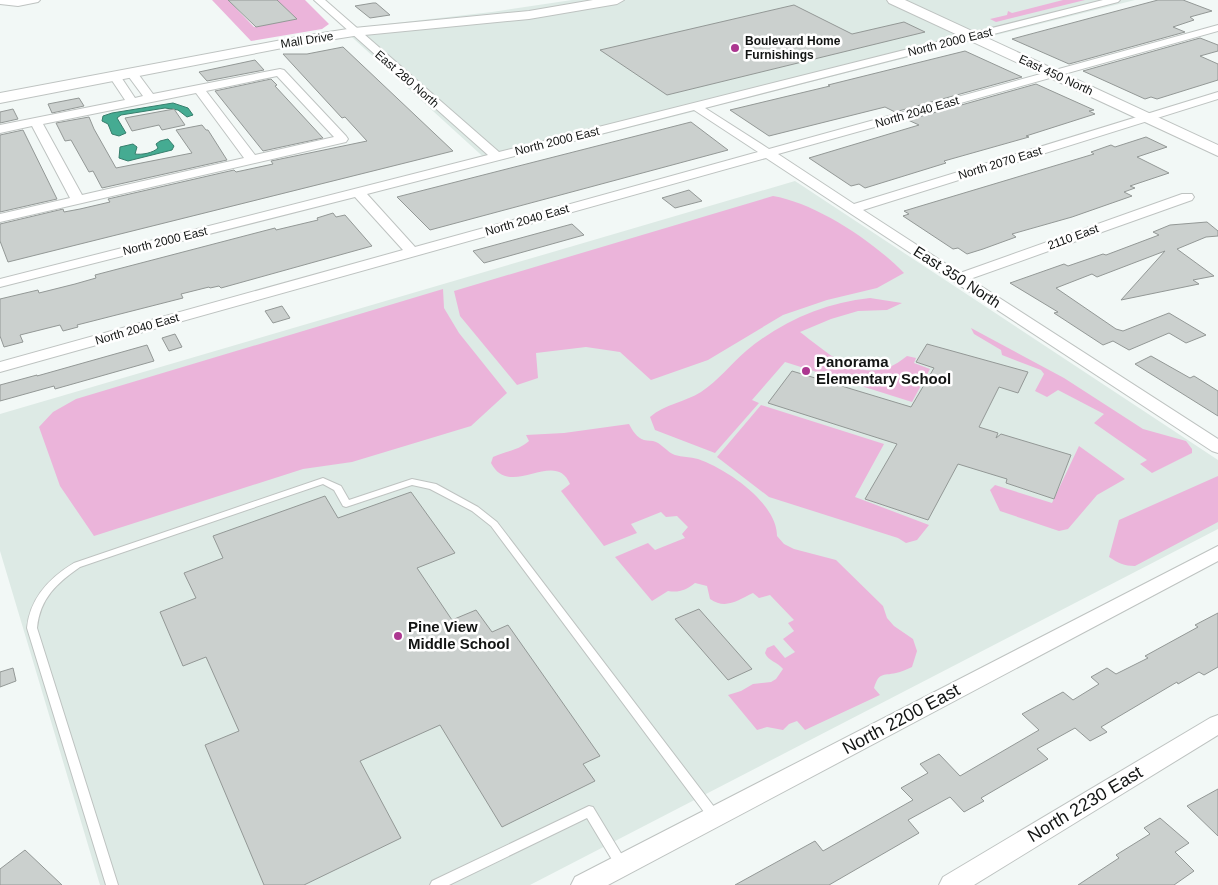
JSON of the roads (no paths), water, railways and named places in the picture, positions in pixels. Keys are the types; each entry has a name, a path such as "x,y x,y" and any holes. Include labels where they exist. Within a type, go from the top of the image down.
{"main road":[{"name":"Mall Drive","path":"0,98 354,32 529,15 617,0"},
{"name":"East 450 North","path":"894,0 1218,151"}],"street":[{"path":"0,1 18,3 35,0"},
{"name":"East 280 North","path":"319,0 496,156"},
{"name":"North 2000 East","path":"0,283 1115,0"},
{"name":"North 2040 East","path":"0,367 1218,28"},
{"path":"0,129 280,72 342,139 0,218"},
{"path":"132,73 150,98"},
{"path":"115,76 132,102"},
{"path":"198,88 252,160"},
{"name":"North 2070 East","path":"852,209 1218,95"},
{"name":"East 350 North","path":"695,106 1218,447"},
{"path":"36,122 78,200"},
{"path":"357,191 412,252"},
{"name":"2110 East","path":"959,278 1188,197"},
{"name":"North 2200 East","path":"584,885 1218,553"},
{"name":"North 2230 East","path":"952,885 1218,724"}],"lane":[{"path":"112,885 32,628 32,614 59,576 77,565 323,481 338,488 346,504 412,482 433,486 475,509 494,524 714,816"},
{"path":"436,885 589,811 622,865"}],"place":[{"name":"Boulevard Home Furnishings","path":"735,48"},
{"name":"Panorama Elementary School","path":"806,371"},
{"name":"Pine View Middle School","path":"398,636"}]}
